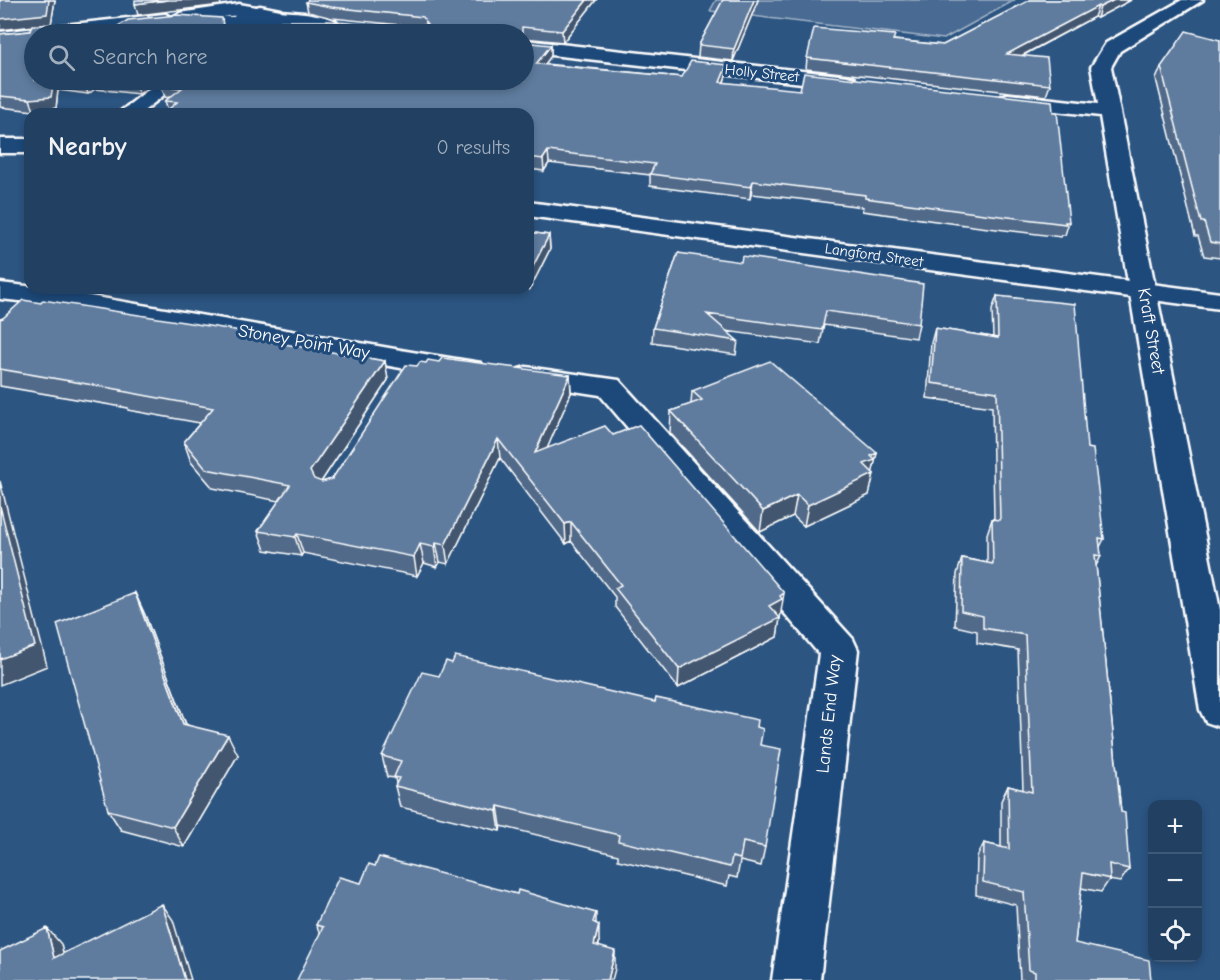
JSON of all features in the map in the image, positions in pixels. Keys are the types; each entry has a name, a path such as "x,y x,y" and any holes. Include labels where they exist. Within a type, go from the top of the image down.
{"street":[{"name":"Kraft Street","path":"1194,0 1113,47 1101,68 1220,710"},
{"path":"69,24 104,17 180,18 239,9 324,24"},
{"path":"246,24 264,15"},
{"path":"0,38 24,33"},
{"name":"Holly Street","path":"534,47 863,84"},
{"path":"135,108 159,90"},
{"path":"992,98 1109,111"},
{"path":"0,146 24,146"},
{"name":"Langford Street","path":"534,210 1220,301"},
{"name":"Stoney Point Way","path":"0,291 401,359 609,387"},
{"path":"15,315 38,296"},
{"name":"Lands End Way","path":"609,387 839,650 796,980"}],"shaded area":[{"path":"716,0 1015,0 944,39 710,11"}],"building":[{"path":"0,0 49,0 47,14 0,19"},
{"path":"135,0 168,0 135,4"},
{"path":"308,0 587,0 562,31 534,28 534,24 426,24 423,17 306,2"},
{"path":"723,0 754,0 734,49 699,45"},
{"path":"1030,0 1114,0 1098,6 1007,54 1047,58 1050,85 807,58 814,28 895,35 893,40 943,45"},
{"path":"177,15 222,18 223,24 121,24 128,20"},
{"path":"281,21 329,21 358,24 277,24"},
{"path":"1186,31 1220,40 1220,244 1210,242 1204,222 1201,222 1161,67"},
{"path":"24,32 24,90 52,90 51,97 30,99 0,96 0,34"},
{"path":"534,43 551,45 536,64 682,77 691,61 727,65 720,82 800,90 804,73 1052,101 1053,112 1057,112 1069,222 1065,222 1066,224 984,214 865,198 865,195 753,181 751,187 650,174 655,164 548,151 543,159 534,158 534,108 170,108 177,102 165,101 179,90 534,90"},
{"path":"534,233 549,235 534,264"},
{"path":"678,253 741,262 742,256 923,284 919,324 826,311 822,330 707,314 738,341 653,328"},
{"path":"997,296 1075,304 1087,448 1093,449 1104,539 1099,538 1101,556 1095,555 1121,812 1125,813 1129,869 1109,864 1110,879 1083,873 1075,943 1148,960 1151,980 1035,980 1035,972 1029,970 1024,892 983,882 984,843 1009,849 1008,786 1032,792 1025,635 983,628 983,616 961,611 962,558 993,564 992,519 1000,520 997,392 931,383 935,328 998,338"},
{"path":"23,300 41,303 43,300 241,331 236,336 385,361 310,471 314,479 322,482 332,479 406,365 417,366 420,362 426,363 428,360 439,362 442,358 570,375 535,453 605,426 613,435 639,425 784,593 780,596 782,599 769,606 780,618 679,669 615,588 621,585 571,522 565,524 498,439 445,545 436,543 434,547 420,544 414,557 297,534 295,537 258,531 290,485 206,469 184,442 213,408 0,369 0,319"},
{"path":"770,361 877,453 871,456 875,460 864,464 874,474 808,505 797,495 763,511 671,411 702,400 692,391"},
{"path":"0,506 35,646 0,659"},
{"path":"135,593 183,724 228,735 173,827 108,810 57,624"},
{"path":"455,656 655,702 656,698 758,720 757,727 763,729 760,745 781,749 765,847 743,842 740,859 732,857 730,867 618,841 619,835 498,806 497,811 395,786 399,778 394,777 401,761 382,756 422,672 439,676 446,661 452,663"},
{"path":"379,857 517,894 518,890 596,913 593,922 599,925 594,945 615,951 608,980 297,980 323,927 316,925 339,877 361,883 369,864 375,866"},
{"path":"162,904 185,980 0,980 0,951 47,928 54,958"}]}
